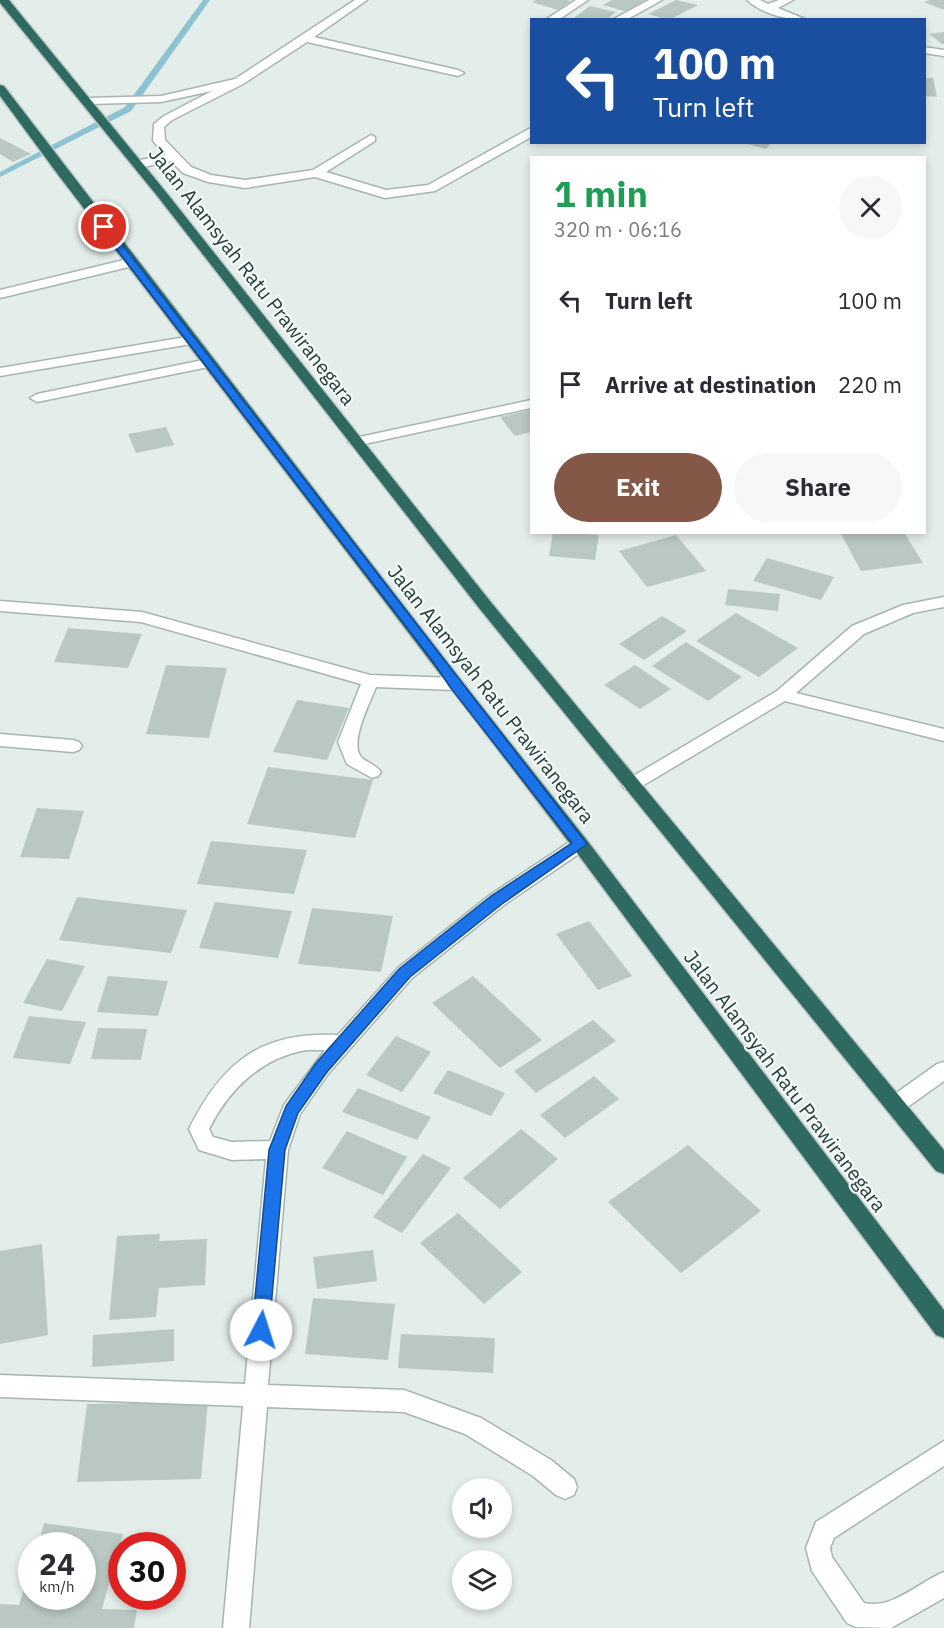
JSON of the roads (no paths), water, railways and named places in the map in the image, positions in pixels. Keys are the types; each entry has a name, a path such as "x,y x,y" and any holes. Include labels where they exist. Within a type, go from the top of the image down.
{"highway":[{"name":"Jalan Alamsyah Ratu Prawiranegara","path":"3,0 140,164 355,442 631,785 944,1165"},
{"name":"Jalan Alamsyah Ratu Prawiranegara","path":"0,88 208,363 580,844 944,1328"}],"street":[{"path":"362,0 238,82 168,118 158,126 159,141 187,170 208,178 245,184 316,173 371,139"},
{"path":"552,18 583,0"},
{"path":"621,18 657,0"},
{"path":"752,0 796,18"},
{"path":"768,8 788,0"},
{"path":"305,38 458,73"},
{"path":"926,50 944,53"},
{"path":"89,101 144,100 238,82"},
{"path":"316,173 386,194 411,192 431,188 530,133"},
{"path":"140,164 172,157"},
{"path":"0,294 132,262"},
{"path":"0,372 192,340"},
{"path":"37,398 208,363"},
{"path":"355,442 530,404"},
{"path":"631,785 783,695 858,630 909,609 944,602"},
{"path":"0,606 142,617 370,681 455,684"},
{"path":"370,681 347,742 353,760 372,772"},
{"path":"783,695 944,735"},
{"path":"0,740 72,747"},
{"path":"236,1628 254,1397 277,1150 291,1111 321,1068 405,973 496,900 580,844"},
{"path":"277,1150 232,1151 206,1144 199,1129 207,1110 235,1074 277,1048 305,1042 343,1043"},
{"path":"895,1105 944,1070"},
{"path":"0,1386 404,1401 472,1426 543,1468 565,1488"},
{"path":"944,1452 825,1530 818,1548 821,1562 856,1614 872,1618 891,1615 944,1584"}],"waterway":[{"path":"0,175 128,109 207,0"}]}
